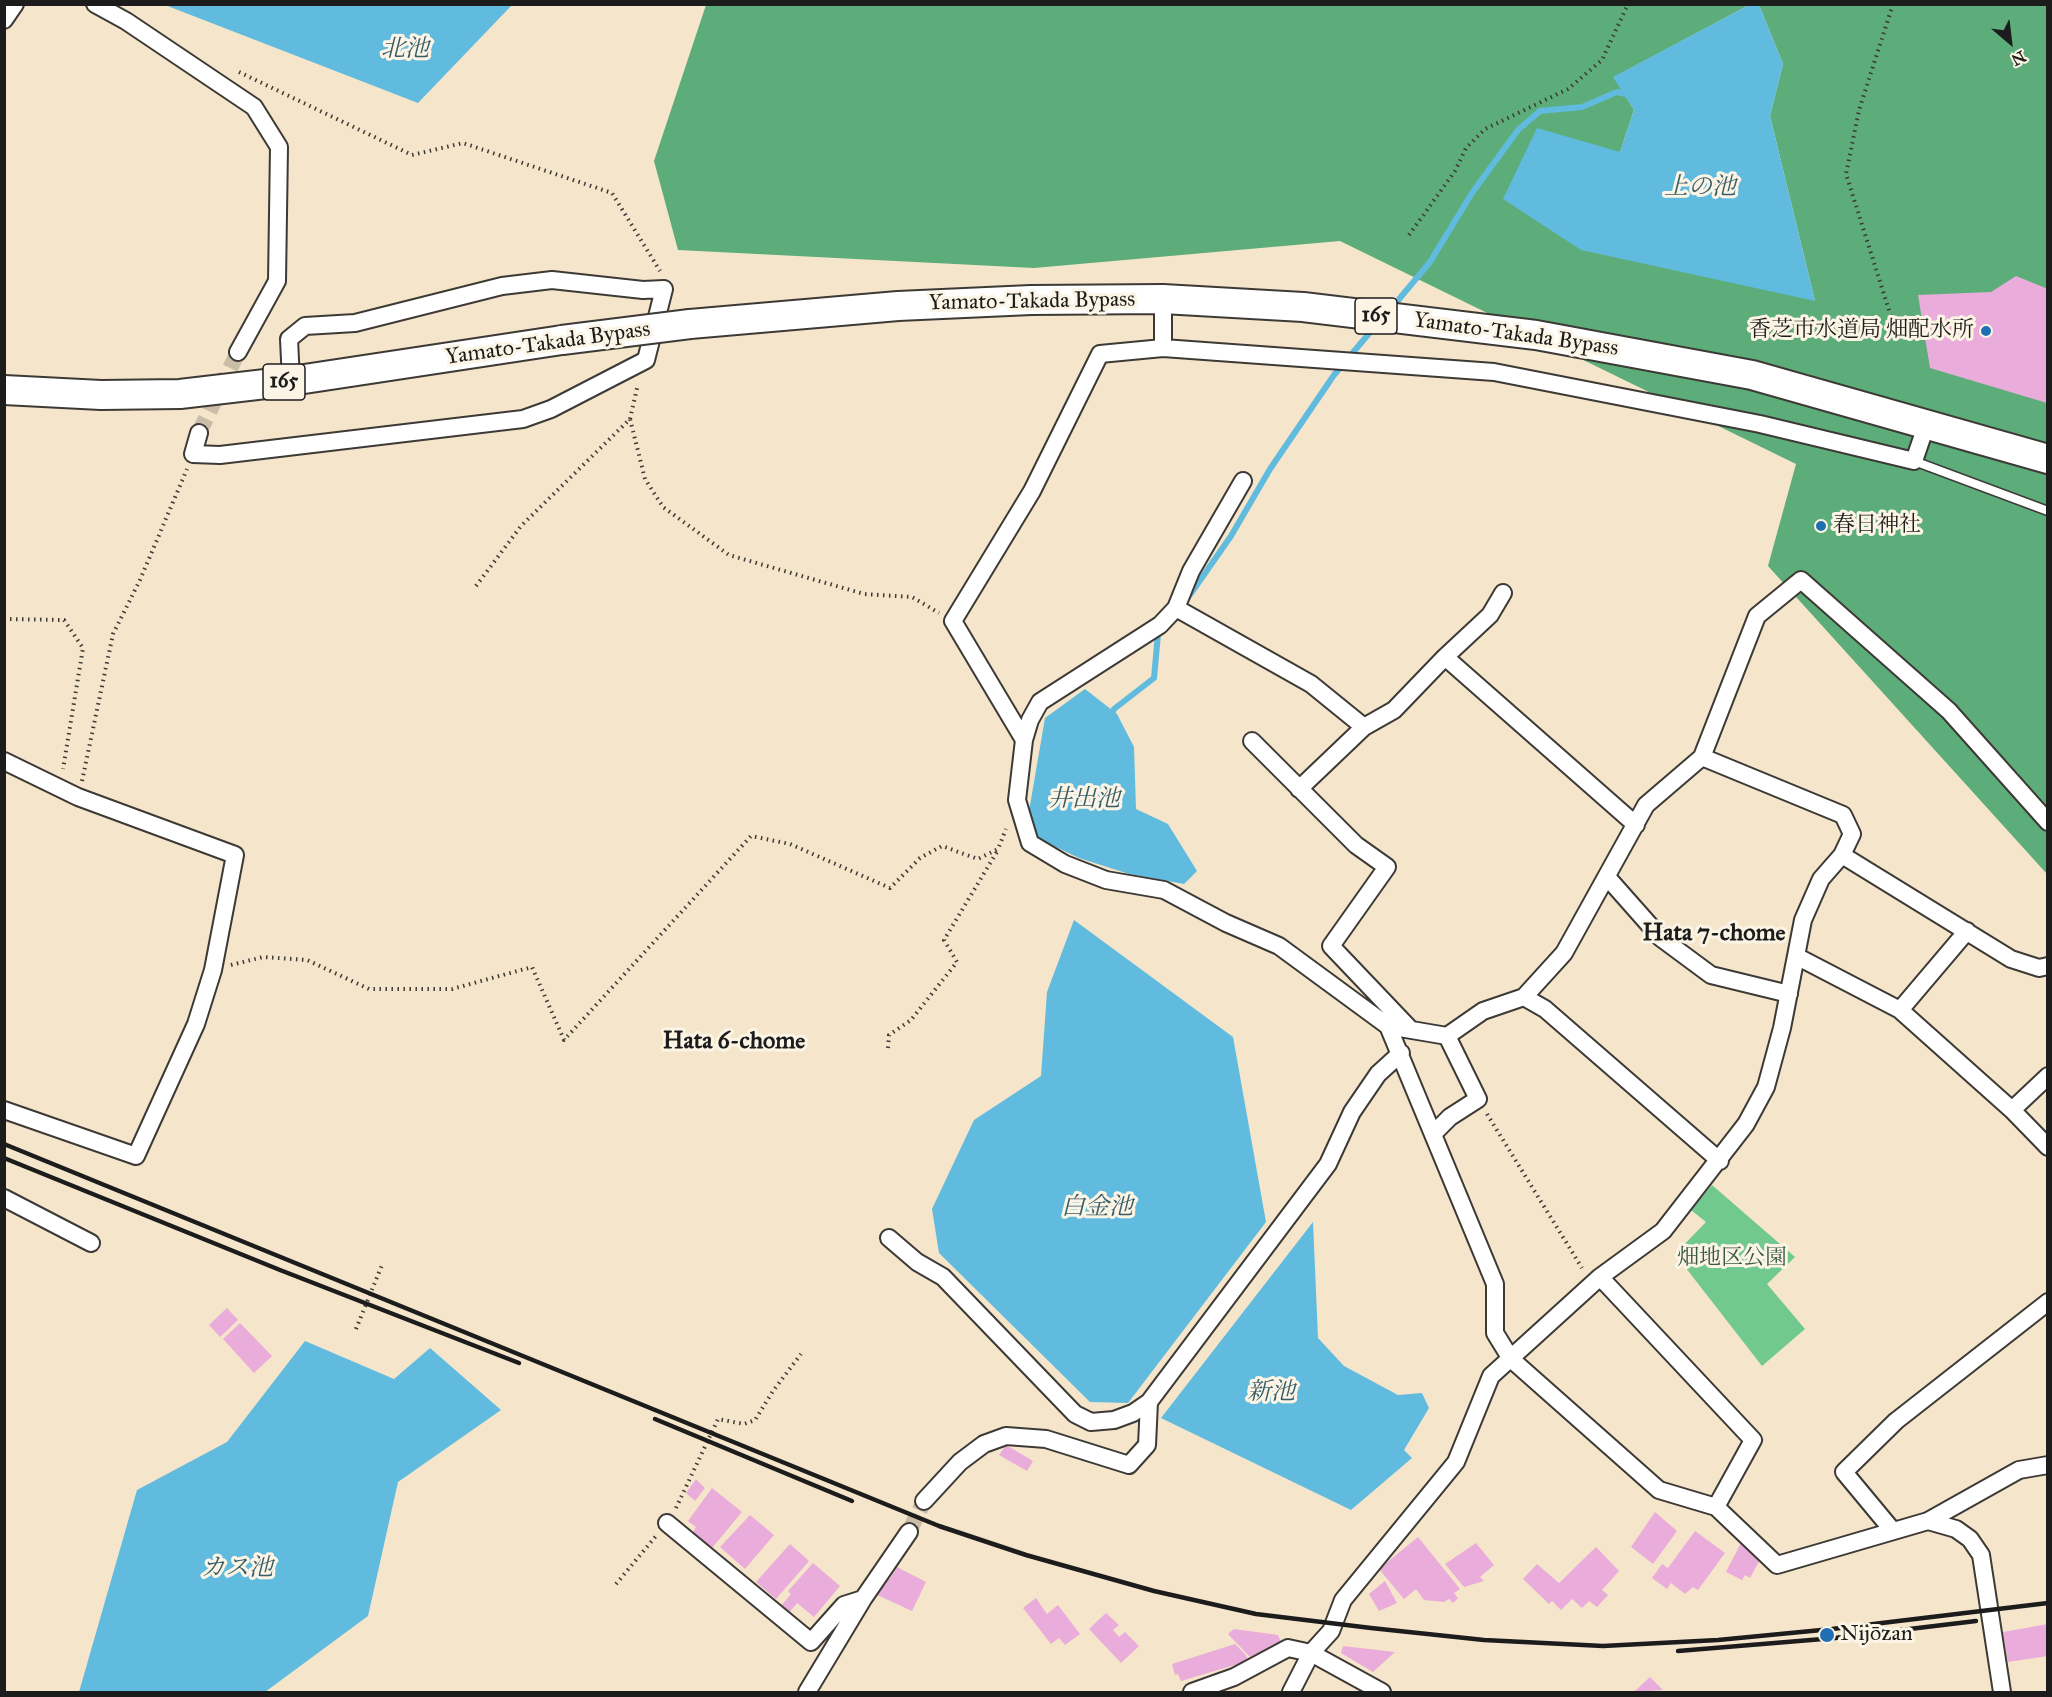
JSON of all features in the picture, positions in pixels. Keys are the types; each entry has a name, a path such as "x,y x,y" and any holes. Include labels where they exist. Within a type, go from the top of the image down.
{"highway":[{"name":"Yamato-Takada Bypass","path":"4,390 101,395 180,394 291,381 562,340 690,324 910,305 1031,300 1163,299 1303,307 1536,335 1752,375 2048,459"}],"street":[{"path":"4,20 15,4"},
{"path":"95,4 126,21 254,107 279,147 277,281 238,351"},
{"path":"199,433 193,454 220,455 523,419 551,409 646,360 664,289 643,290 552,280 502,286 355,323 305,327 289,339 291,381"},
{"path":"1162,348 1163,299"},
{"path":"1024,740 953,621 1032,491 1100,354 1162,348 1494,372 1760,424 1914,461 1927,423"},
{"path":"1243,481 1191,571 1176,608 1160,625 1040,702 1030,720 1024,740 1017,800 1030,843 1065,864 1106,880 1164,890 1226,923 1279,946 1388,1026 1447,1036 1484,1011 1524,998 1564,953 1646,805 1702,757 1757,615 1801,580 1948,711 2048,822"},
{"path":"1299,789 1364,727 1394,710 1490,615 1503,593"},
{"path":"1176,608 1311,684 1364,727"},
{"path":"1445,657 1636,825"},
{"path":"1252,741 1356,845 1387,867 1331,946 1411,1030"},
{"path":"1291,1692 1311,1653 1331,1631 1343,1600 1455,1462 1491,1377 1596,1281 1663,1231 1720,1161 1746,1124 1766,1088 1789,994 1803,920 1821,879 1842,855 1852,834 1843,815 1702,757"},
{"path":"4,761 78,797 235,855 213,969 196,1024 136,1156 4,1110"},
{"path":"1842,855 2011,959 2039,968 2048,966"},
{"path":"1607,877 1661,938 1711,975 1789,994"},
{"path":"1900,1010 1966,931"},
{"path":"1796,956 1900,1010 2012,1110 2048,1147"},
{"path":"1524,998 1545,1010 1720,1161"},
{"path":"1388,1026 1495,1284 1495,1333 1511,1359 1659,1490 1716,1507 1777,1564 1928,1521 2019,1470 2048,1465"},
{"path":"1434,1133 1450,1117 1478,1099 1447,1036"},
{"path":"889,1238 917,1262 943,1277 1076,1414 1091,1422 1114,1420 1133,1413 1149,1401 1328,1164 1352,1112 1378,1074 1401,1053"},
{"path":"2012,1110 2048,1076"},
{"path":"4,1198 91,1243"},
{"path":"1596,1281 1753,1440 1716,1507"},
{"path":"1893,1531 1844,1472 1896,1421 2048,1302"},
{"path":"924,1501 960,1462 984,1444 1006,1436 1046,1439 1129,1465 1147,1445 1149,1401"},
{"path":"1928,1521 1956,1529 1970,1539 1981,1555 2002,1692"},
{"path":"667,1523 811,1642 844,1605 862,1599"},
{"path":"807,1692 862,1599 909,1532"},
{"path":"1192,1692 1234,1677 1288,1648 1311,1653 1382,1692"}],"lane":[{"path":"1914,461 2048,511"}],"path":[{"path":"1409,235 1455,171 1466,148 1485,129 1568,89 1602,60 1628,4"},
{"path":"1893,4 1860,110 1846,174 1893,323"},
{"path":"230,68 412,155 463,143 612,193 659,265 664,289"},
{"path":"646,360 630,419 645,479 663,507 729,555 864,594 912,597 953,621"},
{"path":"477,586 520,526 630,419"},
{"path":"78,797 113,634 140,580 193,454"},
{"path":"4,619 64,620 83,648 60,788"},
{"path":"888,1048 889,1035 910,1020 957,962 944,940 998,849 1017,800"},
{"path":"213,969 263,957 307,960 369,989 452,989 532,967 564,1040 751,836 790,844 890,888 920,858 942,846 978,859 998,849"},
{"path":"1478,1099 1596,1281"},
{"path":"356,1329 382,1265"},
{"path":"696,1466 718,1419 744,1424 755,1420 773,1391 801,1354"}],"green space":[{"path":"706,5 1749,5 1614,77 1634,110 1620,152 1815,301 1770,116 1783,64 1759,5 2047,5 2047,874 1768,566 1796,464 1340,241 1034,268 678,250 654,161"},
{"name":"畑地区公園","path":"1712,1185 1795,1257 1767,1284 1805,1329 1762,1366 1675,1254 1706,1222 1691,1210"}],"water":[{"name":"北池","path":"165,5 512,5 418,103"},
{"name":"上の池","path":"1749,5 1759,5 1783,64 1770,116 1815,301 1581,250 1503,199 1537,128 1620,152 1634,110 1613,77"},
{"name":"井出池","path":"1085,689 1117,714 1134,747 1136,809 1168,824 1197,871 1184,884 1129,874 1079,858 1037,838 1028,817 1045,718"},
{"name":"白金池","path":"1074,920 1233,1037 1266,1222 1128,1403 1090,1402 939,1253 932,1209 974,1120 1041,1076 1047,992"},
{"name":"新池","path":"1313,1222 1318,1338 1344,1366 1398,1395 1422,1393 1429,1408 1404,1450 1412,1458 1351,1510 1161,1418"},
{"name":"カス池","path":"305,1341 394,1379 430,1348 501,1410 398,1482 368,1616 265,1692 79,1692 137,1490 227,1442"}],"building":[{"name":"香芝市水道局 畑配水所","path":"2016,276 2048,289 2047,403 1930,368 1918,295 1991,292"},
{"path":"227,1308 238,1320 220,1337 209,1325"},
{"path":"240,1323 272,1356 254,1373 223,1339"},
{"path":"1006,1445 1033,1461 1027,1471 999,1455"},
{"path":"696,1479 705,1488 695,1501 686,1493"},
{"path":"712,1488 742,1512 712,1548 692,1534 696,1527 688,1521"},
{"path":"1655,1512 1677,1531 1653,1564 1631,1547"},
{"path":"750,1515 774,1535 745,1569 720,1547"},
{"path":"1695,1531 1725,1553 1698,1590 1693,1587 1685,1594 1671,1583 1667,1589 1652,1578 1662,1564 1668,1568"},
{"path":"1418,1537 1460,1589 1454,1593 1458,1598 1453,1603 1449,1599 1444,1602 1424,1600 1416,1589 1404,1599 1379,1569"},
{"path":"1742,1541 1763,1554 1750,1578 1745,1575 1742,1580 1726,1572"},
{"path":"1476,1543 1494,1565 1480,1577 1484,1581 1464,1587 1445,1564"},
{"path":"790,1544 809,1561 776,1599 756,1582"},
{"path":"1596,1547 1619,1571 1602,1590 1608,1595 1597,1607 1589,1601 1582,1608 1572,1599 1561,1610 1552,1601 1549,1604 1523,1579 1537,1564 1559,1583"},
{"path":"813,1563 840,1586 814,1617 797,1603 788,1614 780,1607 791,1594 788,1591"},
{"path":"897,1567 926,1582 912,1611 875,1594 885,1577 890,1579"},
{"path":"1385,1581 1397,1603 1379,1611 1369,1594"},
{"path":"1036,1598 1047,1614 1058,1605 1080,1634 1065,1645 1059,1638 1051,1644 1023,1608"},
{"path":"1106,1613 1119,1625 1113,1630 1119,1637 1125,1632 1139,1646 1121,1663 1089,1629"},
{"path":"2048,1624 2048,1656 2008,1662 2003,1632"},
{"path":"1234,1629 1278,1635 1281,1642 1250,1657 1228,1634"},
{"path":"1235,1644 1246,1655 1248,1661 1181,1681 1178,1674 1175,1675 1172,1664"},
{"path":"1343,1646 1395,1652 1373,1672 1341,1653"},
{"path":"1650,1677 1663,1690 1634,1692"}],"waterway":[{"path":"1390,310 1430,262 1472,193 1518,130 1540,111 1582,107 1617,92 1630,95"},
{"path":"1187,599 1231,536 1270,469 1334,375 1377,324"},
{"path":"1110,718 1114,709 1154,678 1158,634 1161,630"}],"tunnel":[{"path":"199,433 238,352"},
{"path":"909,1532 924,1501"}],"railway":[{"path":"4,1144 939,1526 1026,1555 1154,1591 1256,1614 1484,1640 1603,1646 1718,1640 1832,1629 2048,1603"},
{"path":"4,1158 280,1270 519,1363"},
{"path":"655,1419 852,1501"},
{"path":"1678,1651 1835,1638 1976,1621"}],"place":[{"name":"香芝市水道局 畑配水所","path":"1986,331"},
{"name":"春日神社","path":"1821,526"},
{"name":"Nijōzan","path":"1827,1635"}],"district":[{"name":"Hata 7-chome","path":"1714,934"},
{"name":"Hata 6-chome","path":"734,1042"}]}
